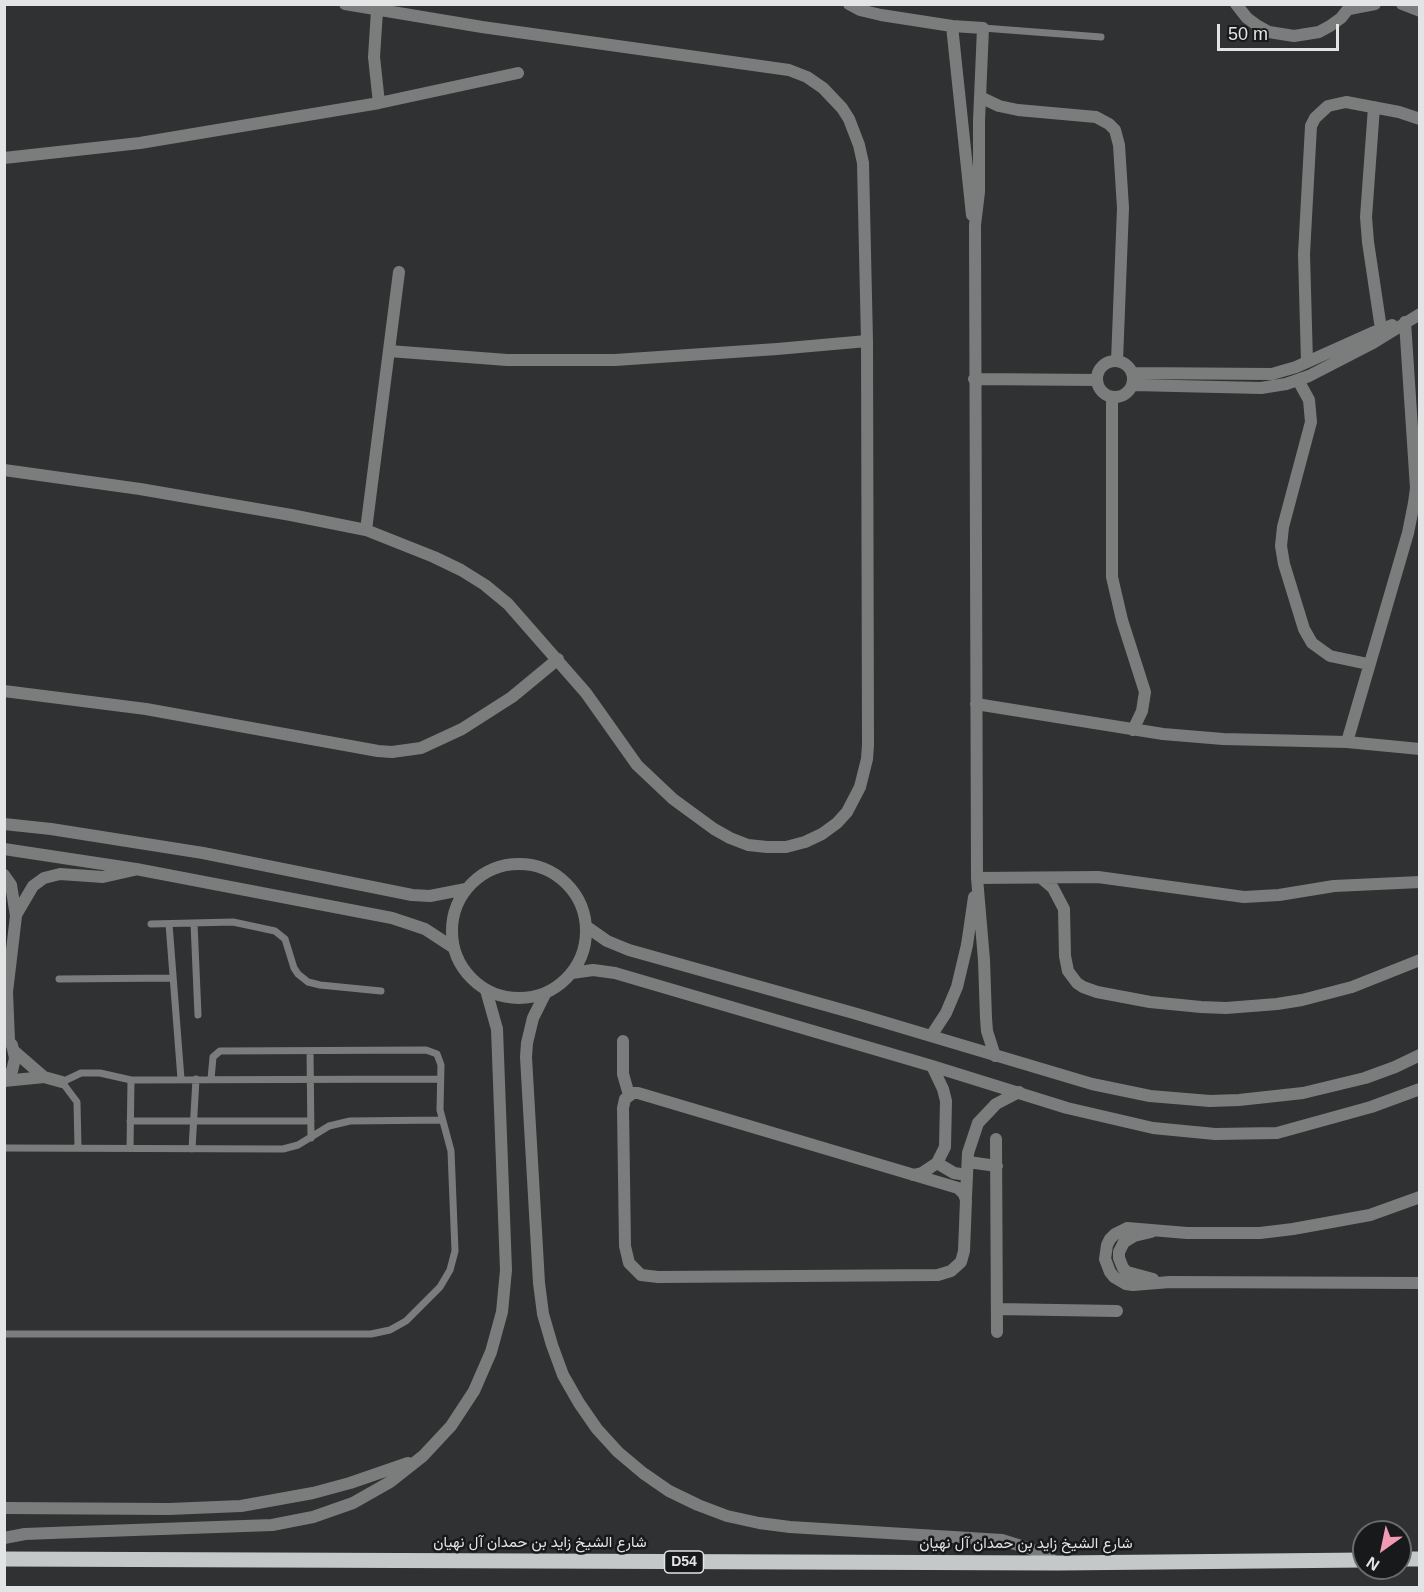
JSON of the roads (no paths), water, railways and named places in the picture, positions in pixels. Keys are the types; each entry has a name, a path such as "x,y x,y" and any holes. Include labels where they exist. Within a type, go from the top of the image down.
{"main road":[{"name":"شارع الشيخ زايد بن حمدان آل نهيان","path":"4,1559 1058,1563 1352,1560"}],"street":[{"path":"4,470 216,501 366,530 434,557 485,585 508,604 586,693 637,765 673,799 714,829 748,845 786,847 822,834 847,812 860,787 868,745 867,341 863,163 857,138 842,108 823,88 807,77 767,65 377,11 345,4"},
{"path":"1236,4 1257,26 1275,34 1294,36 1307,35 1330,26 1350,7 1375,4"},
{"path":"1402,4 1419,11"},
{"path":"850,5 881,15 952,26 983,28 978,131 979,192 975,225 977,878 987,1031 995,1056"},
{"path":"377,11 374,57 379,103"},
{"path":"952,26 969,193 975,225"},
{"path":"4,158 140,143 379,103 518,73"},
{"path":"981,97 1008,109 1096,117 1110,124 1114,130 1119,145 1123,208 1117,361"},
{"path":"1307,362 1304,254 1311,126 1320,111 1336,103 1374,107 1419,119"},
{"path":"1374,107 1366,217 1381,329"},
{"path":"366,530 399,272"},
{"path":"1132,379 1261,388 1298,380 1373,343 1419,314"},
{"path":"1132,379 1260,375 1284,372 1381,329 1405,322"},
{"path":"1347,742 1408,534 1414,503 1416,488 1405,322"},
{"path":"389,351 507,360 615,360 867,341"},
{"path":"1111,361 1126,364 1132,379 1124,394 1112,397 1102,391 1097,380 1101,368 1111,361"},
{"path":"974,379 1097,380"},
{"path":"1298,380 1309,400 1311,422 1283,527 1281,546 1284,564 1304,629 1311,643 1330,656 1368,664"},
{"path":"1112,397 1112,577 1122,620 1144,692 1142,711 1133,730"},
{"path":"4,691 146,709 392,752 421,748 462,729 512,697 558,659"},
{"path":"975,704 1133,730 1213,738 1347,742 1419,749"},
{"path":"4,824 51,829 203,853 411,895 439,895 466,889"},
{"path":"4,849 136,869 392,918 425,929 453,948"},
{"path":"532,865 546,870 570,887 581,906 586,927 584,952 565,981 545,994 522,999 497,995 486,990 466,972 453,948 453,917 459,900 466,889 488,871 502,866 532,865"},
{"path":"16,916 33,886 44,878 60,874 103,877 136,869"},
{"path":"4,875 11,885 16,916 6,995 9,1042 14,1065 4,1081"},
{"path":"977,878 1117,879 1244,897 1278,895 1335,886 1419,882"},
{"path":"931,1036 946,1013 957,987 967,945 977,878"},
{"path":"1041,878 1053,888 1064,909 1065,956 1068,970 1077,983 1097,992 1150,1002 1201,1007 1277,1004 1352,987 1419,960"},
{"path":"586,927 607,941 629,950 1121,1091 1210,1101 1271,1098 1334,1087 1395,1067 1419,1055"},
{"path":"572,973 593,970 615,973 1096,1116 1183,1132 1277,1133 1371,1107 1419,1089"},
{"path":"4,1538 25,1534 272,1525 313,1517 353,1503 380,1488 423,1456 451,1426 474,1391 491,1352 502,1312 506,1270 497,1029 486,990"},
{"path":"545,994 531,1024 526,1057 539,1283 543,1314 563,1375 597,1429 618,1452 669,1491 728,1516 759,1524 790,1527 1002,1540 1031,1549 1058,1563"},
{"path":"622,1041 623,1074 629,1095"},
{"path":"9,1042 44,1077"},
{"path":"913,1175 922,1173 937,1163 945,1147 946,1101 941,1083 932,1066"},
{"path":"4,1081 44,1077 62,1082"},
{"path":"966,1197 956,1187 638,1093 629,1095 623,1103 625,1246 629,1263 641,1275 658,1277 945,1274 957,1267 963,1257 966,1197 967,1168 971,1143 978,1123 996,1104 1019,1092"},
{"path":"996,1139 997,1332"},
{"path":"937,1163 954,1173 967,1168 997,1166"},
{"path":"1419,1197 1370,1215 1293,1229 1223,1233 1155,1231 1134,1227 1120,1230 1115,1234 1110,1239 1105,1252 1107,1266 1114,1277 1126,1284 1170,1282 1419,1283"},
{"path":"997,1309 1117,1311"},
{"path":"4,1508 168,1509 241,1506 341,1486 423,1456"}],"lane":[{"path":"983,28 1101,37"},
{"path":"150,924 232,921 275,931 285,939 294,968 308,982 381,991"},
{"path":"194,923 198,1015"},
{"path":"169,924 181,1079"},
{"path":"59,979 173,978"},
{"path":"4,1334 371,1334 390,1330 406,1321 440,1287 450,1270 455,1251 451,1150 442,1120 439,1099 440,1061 436,1054 430,1051 220,1051 213,1058 211,1079"},
{"path":"310,1051 311,1138"},
{"path":"78,1148 76,1102 62,1082 74,1075 87,1072 131,1080 440,1079"},
{"path":"192,1149 196,1079"},
{"path":"130,1148 131,1080"},
{"path":"4,1148 283,1149 298,1145 329,1126 350,1121 442,1120"},
{"path":"130,1121 311,1122"}]}
